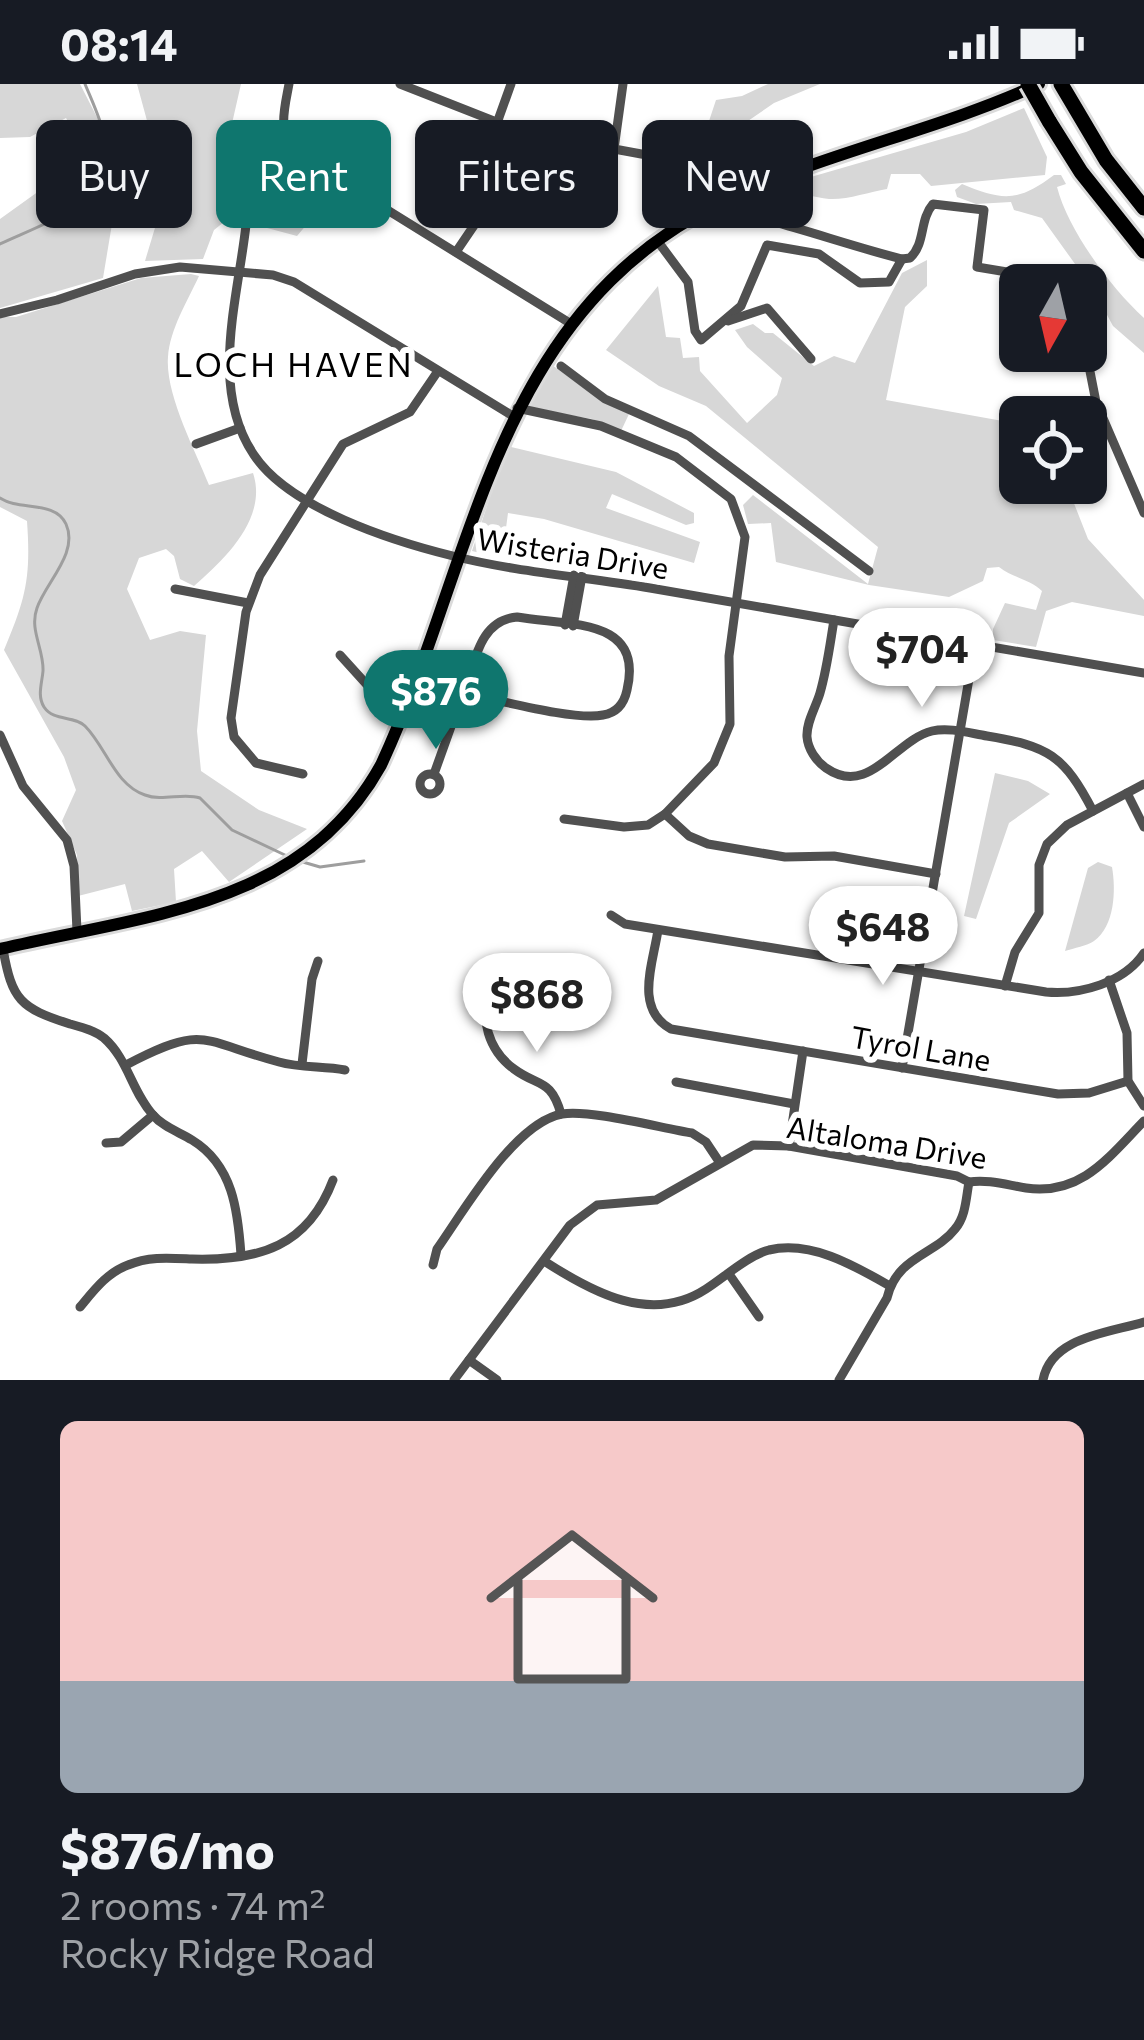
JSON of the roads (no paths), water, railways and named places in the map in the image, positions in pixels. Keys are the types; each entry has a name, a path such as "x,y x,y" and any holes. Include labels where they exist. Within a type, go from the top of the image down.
{"highway":[{"path":"1028,84 1081,172 1144,251"},
{"path":"1060,84 1106,160 1144,208"}],"main road":[{"path":"813,162 943,124 1039,84"},
{"path":"1,949 226,896 275,874 322,840 372,780 406,704 515,412 573,325 623,271 680,228"}],"street":[{"path":"289,84 282,124 285,139 297,154 573,325"},
{"path":"400,84 490,120"},
{"path":"498,120 512,84"},
{"path":"618,120 623,84"},
{"path":"795,228 902,259 919,249 930,206 984,210 977,267 999,270"},
{"name":"Wisteria Drive","path":"246,228 229,389 240,428 265,471 304,502 458,558 1144,673"},
{"path":"457,252 472,228"},
{"path":"659,242 688,282 697,338 710,336 741,306 767,245 819,254 860,283 890,282 902,259"},
{"path":"0,314 135,274 193,266 286,278 515,412 602,426 657,448 731,500 746,546 729,656 731,708 725,741 709,771 665,814 641,827 564,819"},
{"path":"723,323 767,308 811,359"},
{"path":"561,367 605,399 689,436 869,571"},
{"path":"303,774 256,763 234,737 231,718 248,603 304,502 343,444 410,412 438,371"},
{"path":"1089,372 1144,512"},
{"path":"196,444 240,428"},
{"path":"731,500 746,478"},
{"path":"569,626 578,575"},
{"path":"175,589 248,603"},
{"path":"434,774 485,634 496,621 517,617 611,634 628,649 626,696 612,712 585,715 464,693"},
{"path":"834,620 823,684 807,732 819,763 844,776 865,774 930,731 960,731 1028,743 1049,752 1072,772 1093,811"},
{"path":"902,1068 975,644"},
{"path":"340,655 369,686 406,704"},
{"path":"0,735 3,754 22,786 67,840 74,866 77,931"},
{"path":"1005,986 1015,952 1039,914 1038,870 1043,851 1059,830 1144,784"},
{"path":"1127,793 1144,826"},
{"path":"665,814 689,836 708,844 785,856 833,856 936,874"},
{"path":"611,915 625,924 658,930 1068,993 1109,980 1134,966 1144,953"},
{"name":"Tyrol Lane","path":"658,930 648,1000 661,1023 677,1030 1058,1094 1089,1094 1128,1082"},
{"path":"1,949 15,997 35,1013 90,1030 106,1040 126,1065 128,1077 153,1115 196,1142 228,1180 238,1210 241,1255"},
{"path":"302,1064 318,961"},
{"path":"1109,980 1127,1033 1128,1082 1144,1106"},
{"path":"489,989 485,1018 493,1045 510,1067 548,1087 561,1114"},
{"path":"0,1004 15,997"},
{"path":"126,1065 193,1037 229,1043 278,1062 345,1070"},
{"path":"789,1146 802,1052"},
{"path":"676,1082 794,1104"},
{"path":"433,1265 437,1249 499,1160 526,1135 561,1114 692,1133 706,1142 720,1163"},
{"path":"106,1142 121,1142 153,1115"},
{"name":"Altaloma Drive","path":"454,1380 570,1225 587,1210 612,1202 656,1200 753,1145 789,1146 969,1182 1052,1190 1098,1169 1144,1121"},
{"path":"80,1307 101,1282 131,1263 266,1251 300,1233 323,1205 333,1180"},
{"path":"839,1380 890,1286 922,1251 956,1229 964,1215 969,1182"},
{"path":"544,1261 601,1295 664,1305 691,1298 756,1256 787,1249 841,1258 890,1286"},
{"path":"729,1274 759,1317"},
{"path":"1043,1380 1052,1356 1066,1345 1144,1322"},
{"path":"469,1360 497,1380"}],"waterway":[{"path":"0,244 74,207 100,179 106,160 105,138 85,84"},
{"path":"0,498 54,512 69,535 65,556 35,616 44,707 85,726 135,790 152,797 200,798 232,830 287,856"},
{"path":"296,860 320,867 364,861"}],"district":[{"name":"LOCH HAVEN","path":"294,363"}]}
